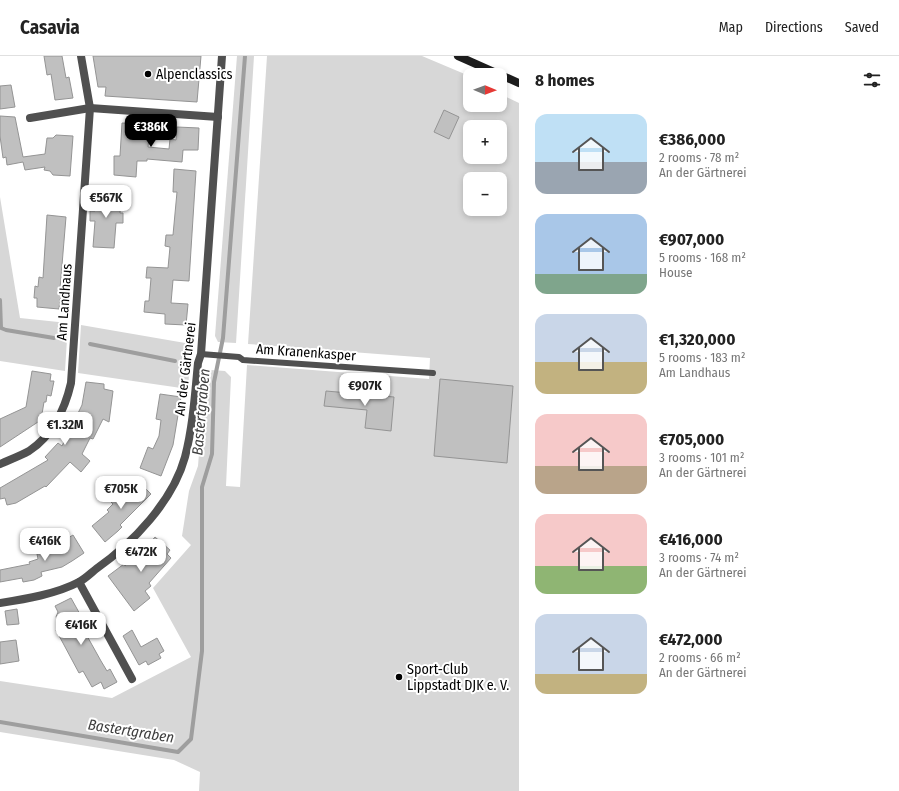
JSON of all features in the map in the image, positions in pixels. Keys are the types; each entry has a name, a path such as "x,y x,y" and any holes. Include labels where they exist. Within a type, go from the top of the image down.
{"street":[{"name":"Am Landhaus","path":"0,464 29,451 52,429 66,405 71,383 90,108 81,56"},
{"name":"An der Gärtnerei","path":"0,603 51,592 79,582 116,555 136,536 154,515 171,489 184,458 191,427 198,363 202,354 222,56"},
{"path":"458,56 519,83"},
{"path":"30,118 90,108 218,117"},
{"path":"79,582 132,679"}],"lane":[{"name":"Am Kranenkasper","path":"202,354 226,356 243,360 433,373"}],"shaded area":[{"path":"237,56 254,56 236,343 218,342 215,336"},
{"path":"267,56 422,56 463,73 463,112 507,112 507,97 519,103 519,791 199,791 200,772 174,760 0,732 0,681 112,698 191,657 153,588 191,545 182,536 189,491 198,466 205,377 211,370 225,371 231,377 226,486 240,487 247,365 429,379 430,358 248,344"},
{"path":"0,197 20,318 68,323 65,371 0,361"},
{"path":"81,325 191,344 188,389 78,373"}],"building":[{"path":"44,56 62,56 66,78 69,77 73,98 55,100 51,74 47,75"},
{"name":"Alpenclassics","path":"93,56 201,56 197,102 105,96 106,87 98,87"},
{"path":"11,85 15,107 0,109 0,86"},
{"path":"444,110 459,117 449,139 434,132"},
{"path":"0,116 15,117 23,157 45,154 47,138 53,138 56,135 73,136 70,176 53,175 50,171 44,170 45,167 25,170 23,162 7,165 6,157 3,158 0,136"},
{"path":"122,123 142,124 142,136 149,136 148,147 169,149 170,139 176,140 177,127 199,128 198,150 183,150 182,162 147,159 147,161 137,161 136,177 114,175 114,156 120,156"},
{"path":"174,169 196,171 189,281 173,280 171,303 188,304 186,325 165,324 165,314 144,312 145,301 149,301 151,278 146,278 147,267 168,268 170,247 165,246 166,235 173,235 177,192 173,192"},
{"path":"96,193 121,195 120,213 123,213 123,223 116,223 114,248 93,247 95,221 90,221 90,211 95,211"},
{"path":"47,215 66,217 60,289 63,289 59,309 37,307 37,298 34,298 35,286 38,287 39,277 43,278"},
{"path":"32,371 51,374 50,381 54,381 51,396 47,395 46,402 44,402 41,420 0,447 0,419 26,407"},
{"path":"440,379 513,386 507,463 434,456"},
{"path":"86,382 104,384 104,389 113,391 109,422 103,419 93,439 90,438 82,454 90,461 81,472 70,462 46,487 45,486 16,503 7,505 5,498 0,499 0,488 48,460 45,457 58,443 62,446 82,405"},
{"path":"326,391 394,397 391,431 365,428 367,410 324,406"},
{"path":"160,394 181,397 173,445 161,476 140,468 148,447 153,449 159,436 161,420 156,419"},
{"path":"136,479 151,494 120,525 122,527 105,542 92,526 109,512 107,510 113,504 111,502"},
{"path":"73,535 84,553 72,561 62,567 41,572 42,576 34,580 23,582 22,578 0,582 0,570 30,564 29,562 38,559 37,554 43,553"},
{"path":"155,537 170,550 167,554 171,558 149,583 151,586 145,591 150,598 134,611 108,576 124,564 125,566 145,543 148,545"},
{"path":"71,598 81,616 77,618 107,671 110,669 117,682 104,689 101,682 92,687 83,671 79,673 56,630 62,627 56,617 58,612 55,606"},
{"path":"17,609 19,624 7,625 5,611"},
{"path":"132,630 141,647 157,638 164,651 159,654 161,658 148,665 146,661 139,665 123,636"},
{"path":"16,640 19,661 0,664 0,642"}],"waterway":[{"name":"Bastertgraben","path":"0,722 178,752 191,739 202,651 202,487 212,454 214,382 223,338 245,56"},
{"path":"0,300 1,328 54,338"},
{"path":"90,344 175,361"}],"place":[{"name":"Alpenclassics","path":"148,74"},
{"name":"Sport-Club Lippstadt DJK e. V.","path":"399,677"}]}
